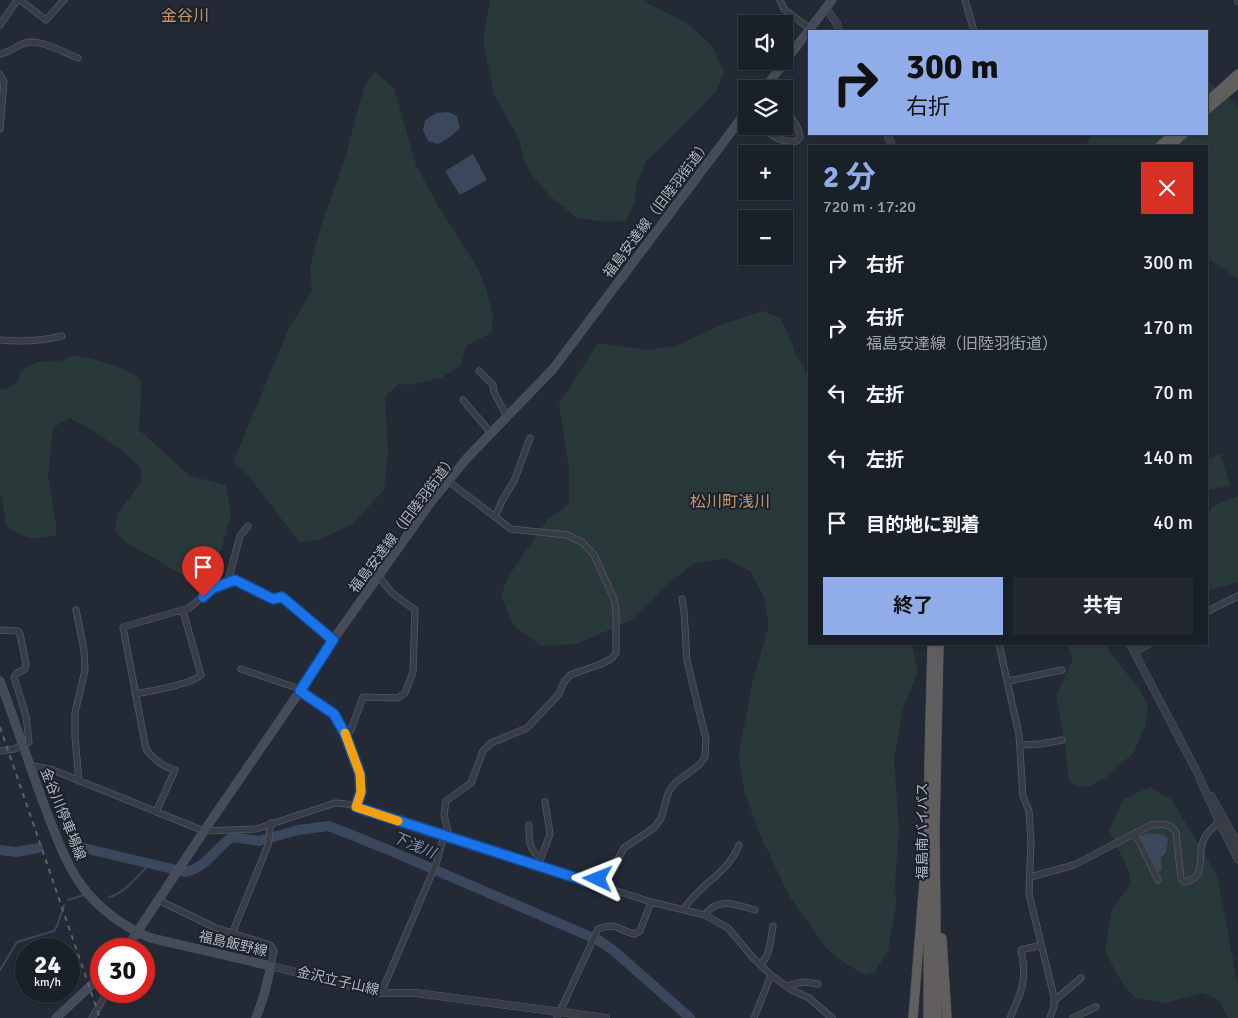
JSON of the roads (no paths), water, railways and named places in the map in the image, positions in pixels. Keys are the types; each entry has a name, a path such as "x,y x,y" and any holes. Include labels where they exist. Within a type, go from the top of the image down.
{"highway":[{"path":"1208,101 1238,74"},
{"path":"1208,108 1238,83"},
{"path":"1161,145 1173,135"},
{"path":"1171,145 1181,135"},
{"name":"福島南バイパス","path":"928,1018 932,645"},
{"name":"福島南バイパス","path":"937,1018 935,828 939,645"},
{"path":"913,1018 929,809"},
{"path":"935,828 947,1018"}],"main road":[{"path":"771,80 832,0"},
{"name":"福島安達線（旧陸羽街道）","path":"133,938 333,640 430,502 491,433 553,369 738,123"},
{"name":"金谷川停車場線","path":"0,681 54,829 74,873 103,908 137,932"},
{"name":"福島飯野線","path":"137,932 152,938 271,966 256,1018"},
{"path":"56,1018 90,986"}],"street":[{"path":"0,25 18,0 46,20 64,0"},
{"path":"780,0 784,9 809,28"},
{"path":"965,0 974,30"},
{"path":"826,8 838,24 839,30"},
{"path":"0,54 32,42 49,46 78,58"},
{"path":"0,75 4,82 0,130"},
{"path":"774,135 780,140 788,142 797,141 800,137 800,132 793,119"},
{"path":"0,340 25,342 47,340 62,336"},
{"path":"479,371 493,385 507,417"},
{"path":"463,400 491,433"},
{"path":"495,517 514,481 530,438"},
{"path":"381,993 436,864 444,836 448,831 444,815 446,801 471,783 483,751 491,743 527,728 560,694 564,682 570,675 611,659 616,652 616,612 614,599 594,555 582,542 567,536 511,529 448,481"},
{"path":"228,581 240,536 248,526"},
{"path":"346,737 351,730 363,697 398,698 405,693 413,672 415,610 392,593 378,575"},
{"path":"156,812 175,770 165,767 152,757 146,749 123,627 189,608 213,588 235,580 273,599 282,597 333,640"},
{"path":"1208,611 1238,596"},
{"path":"595,884 598,879 612,870 624,848 655,826 661,818 669,791 675,783 699,765 707,751 706,739 687,661 682,599"},
{"path":"76,610 84,650 85,670 75,713 79,781"},
{"path":"135,694 186,682 201,675 183,610"},
{"path":"0,630 18,631 26,669 17,673 14,677 26,716 29,734 29,742 14,749 0,752"},
{"path":"999,645 1009,681 1021,745 1023,796 1029,811 1030,825 1029,894 1054,1001 1050,1018"},
{"path":"1131,645 1222,821 1238,859"},
{"path":"1135,652 1147,645"},
{"path":"241,669 297,688 334,714 346,737 360,774 361,792 356,807"},
{"path":"1009,681 1062,670"},
{"path":"1021,745 1062,740"},
{"path":"30,764 53,770 204,831 256,829 335,803 347,804 651,902 705,914 728,928 771,975 808,998 832,1018"},
{"path":"538,866 550,834 545,802"},
{"path":"1030,877 1074,865 1151,825 1168,825 1173,828 1178,836 1181,879 1185,882 1192,880 1200,867 1204,838 1222,821"},
{"path":"1222,821 1238,844"},
{"path":"232,934 268,845 270,823"},
{"path":"529,824 531,848 534,854 540,857"},
{"path":"1135,833 1158,880"},
{"path":"684,909 693,896 731,862 739,845"},
{"path":"158,900 216,928 270,945 274,950 271,966"},
{"path":"559,1015 596,933 601,928 612,926 634,934 640,931 651,902"},
{"path":"705,914 714,905 720,903 754,910"},
{"path":"760,965 766,960 769,953 773,926"},
{"path":"1010,1018 1024,982 1025,974 1021,950 1041,945"},
{"name":"金沢立子山線","path":"271,966 381,993 416,993 559,1015 606,1018"},
{"path":"754,1018 771,975"},
{"path":"1054,1001 1081,978"},
{"path":"786,986 803,982 818,984"},
{"path":"92,1018 101,1003"},
{"path":"1073,1018 1096,1007"}],"water":[{"path":"448,112 457,116 460,128 438,144 428,141 423,130 425,120 436,113"},
{"path":"473,154 487,180 460,195 445,171"},
{"path":"1148,833 1164,835 1168,839 1166,853 1161,857 1162,870 1158,872 1140,836"}],"waterway":[{"name":"下浅川","path":"75,846 185,872 205,862 232,837 259,841 298,830 329,826 598,940 613,950 690,1018"},
{"name":"下浅川","path":"0,850 16,852 38,848"},
{"path":"109,897 126,888 149,864"},
{"path":"68,900 84,895"},
{"path":"0,970 17,942 54,931 64,905"}],"railway":[{"path":"0,727 100,1018"}],"district":[{"name":"金谷川","path":"185,16"},
{"name":"松川町浅川","path":"730,502"}]}
